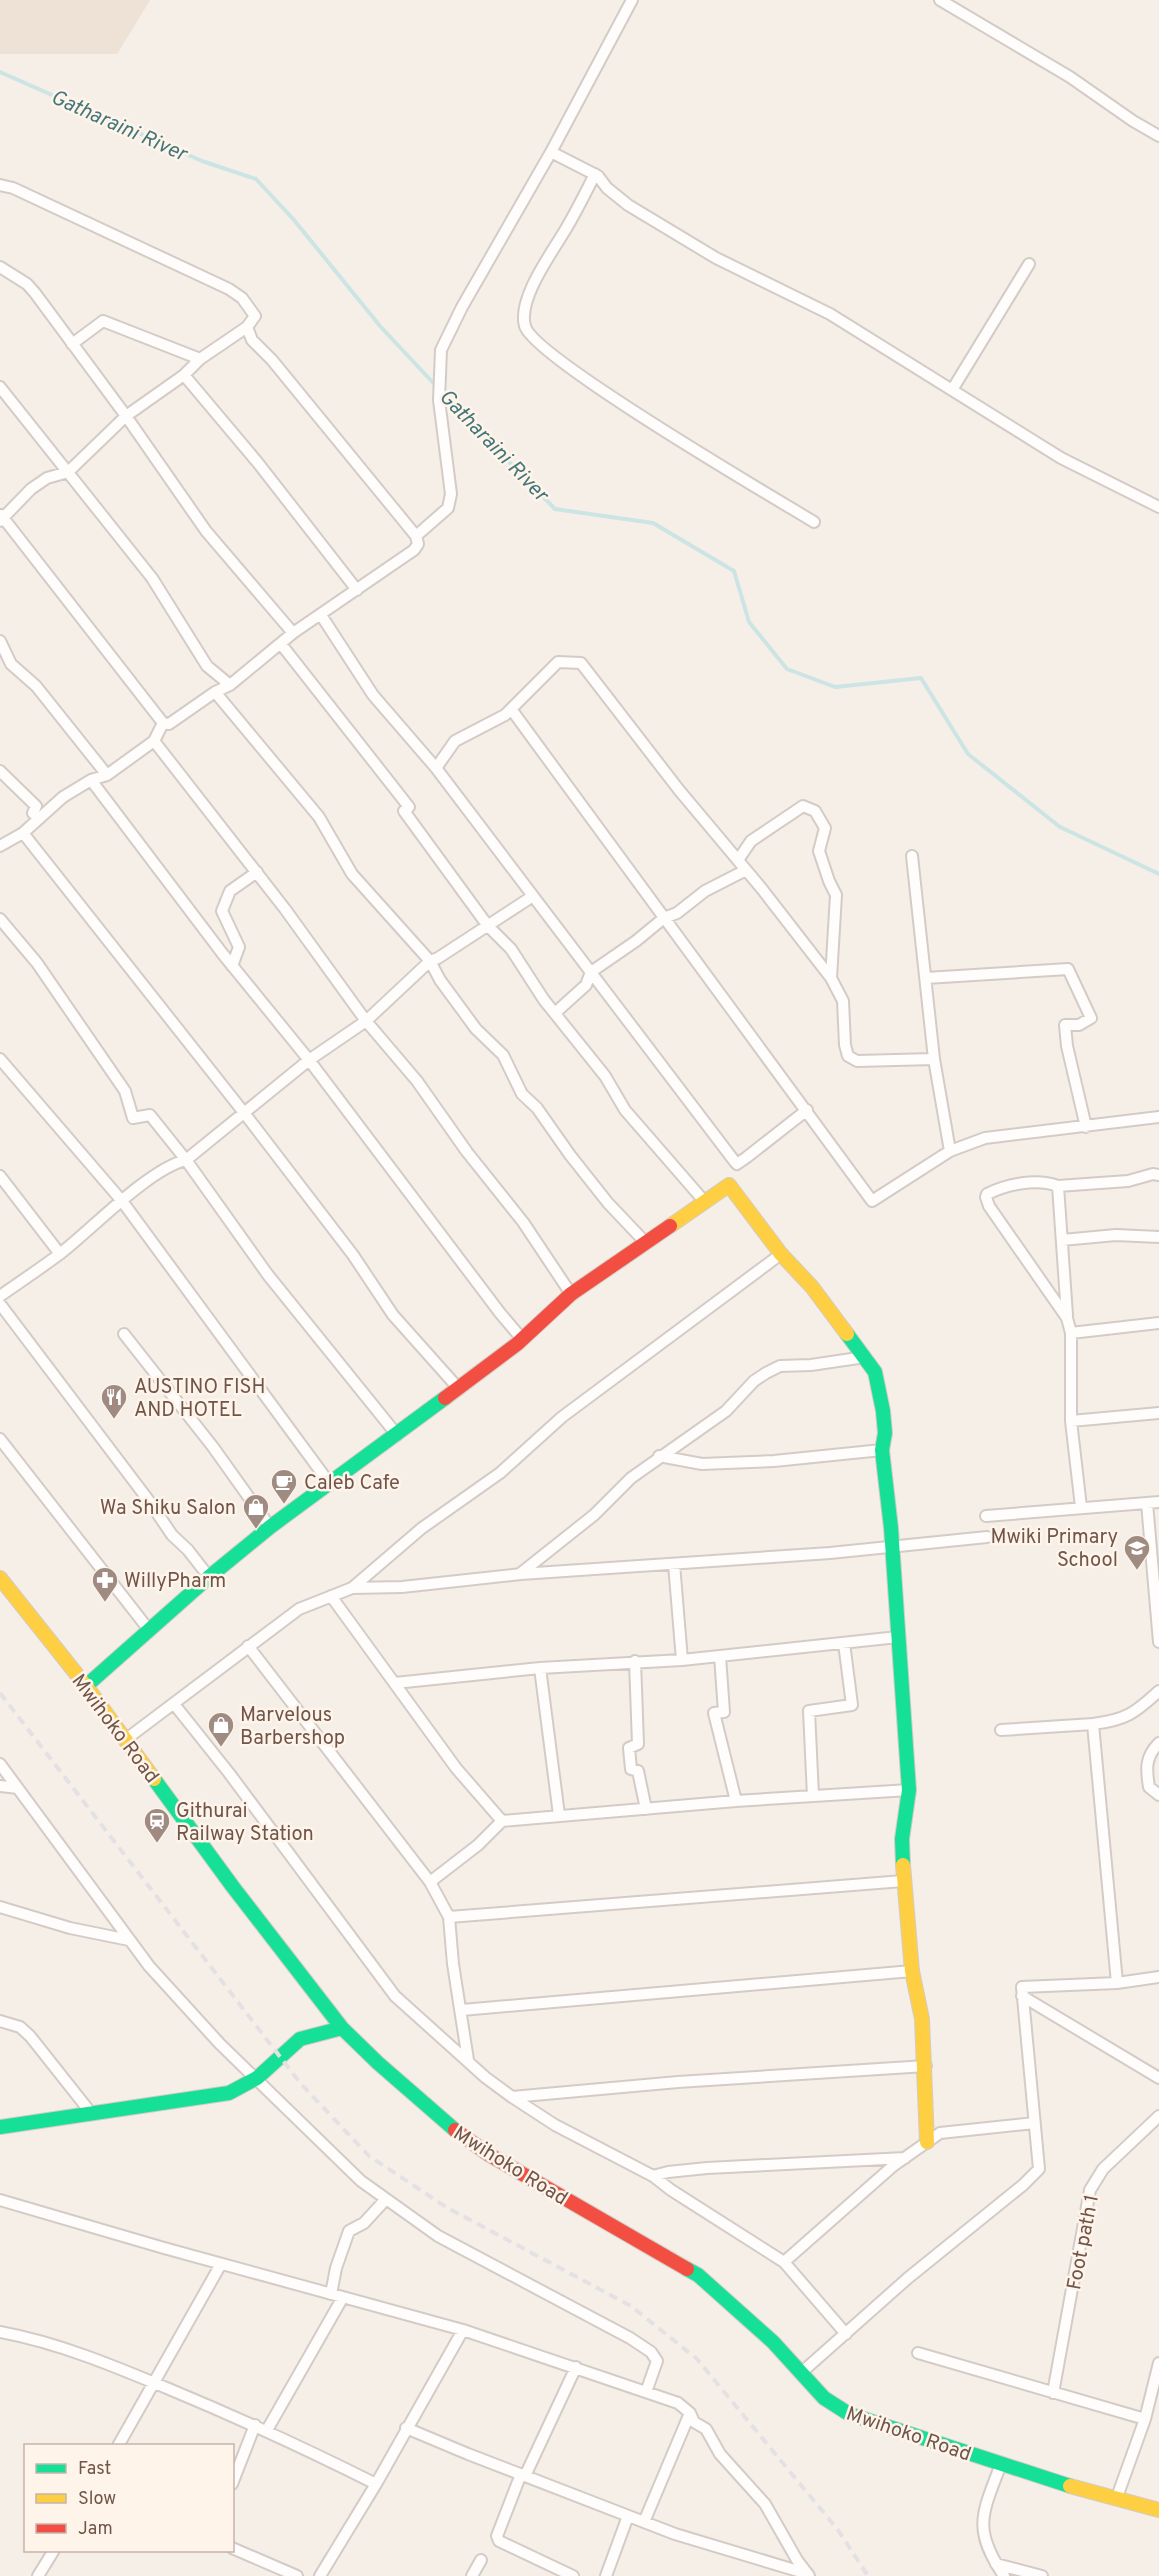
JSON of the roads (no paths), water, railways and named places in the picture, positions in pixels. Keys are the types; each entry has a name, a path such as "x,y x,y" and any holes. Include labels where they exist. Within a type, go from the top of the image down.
{"street":[{"path":"416,536 448,508 451,494 439,400 441,350 462,307 551,152 632,0"},
{"path":"940,0 1070,77 1133,121 1159,136"},
{"path":"551,152 595,174 607,188 628,205 716,258 830,314 1061,458 1159,507"},
{"path":"595,174 533,285 525,307 525,326 534,340 600,389 814,522"},
{"path":"0,185 13,188 128,240 229,289 242,298 255,316 247,327 200,359 184,375 126,416 68,472 47,478 31,489 1,518 163,723 169,724 215,692 230,685 293,633 414,550 418,544 416,536 272,360 252,340 247,327"},
{"path":"952,390 1029,264"},
{"path":"0,267 27,284 126,416 206,531 293,633"},
{"path":"72,344 103,321 200,359"},
{"path":"184,375 258,463 357,590"},
{"path":"0,387 152,578 207,666 230,685"},
{"path":"321,615 373,695 436,768 737,1164 807,1110"},
{"path":"0,641 11,664 36,686 107,775"},
{"path":"281,644 409,807 404,812 488,926 511,949 544,1000 605,1076 625,1110 704,1201"},
{"path":"436,768 455,741 505,715 558,662 581,663 831,978 843,1001 845,1046 848,1056 857,1061 934,1059"},
{"path":"215,692 319,817 352,874 430,961 440,980 476,1029 503,1055 522,1094 537,1108 608,1203 645,1242"},
{"path":"511,709 872,1201 950,1151 985,1138 1159,1117"},
{"path":"0,846 23,832 63,797 91,780 107,775 154,741 163,723"},
{"path":"154,741 257,873 366,1021 417,1081 467,1152 523,1222 571,1294"},
{"path":"0,771 36,806 33,813 39,819"},
{"path":"91,780 232,966 309,1060 486,1295 522,1339"},
{"path":"738,860 751,841 803,806 819,815 825,828 819,851 836,895 831,978"},
{"path":"23,832 245,1114 353,1255 393,1315 459,1389"},
{"path":"912,856 934,1059 950,1151"},
{"path":"555,1013 586,985 591,972 636,941 664,918 677,914 705,891 746,870"},
{"path":"232,966 239,947 222,911 230,891 257,873"},
{"path":"0,1296 60,1254 122,1201 175,1162 186,1160 309,1060 366,1021 430,961 533,896"},
{"path":"0,919 37,963 125,1091 133,1118 150,1115 186,1160 268,1275 397,1435"},
{"path":"926,978 1068,969 1091,1018 1079,1025 1065,1025 1067,1046 1086,1127"},
{"path":"0,1059 122,1201 330,1484"},
{"path":"1067,1318 989,1206 987,1194 1005,1186 1048,1182 1058,1186 1128,1181 1153,1174 1159,1175"},
{"path":"0,1176 60,1254"},
{"path":"86,1686 209,1577 270,1527 459,1389 467,1380 522,1339 571,1294 729,1185 781,1254 812,1287 875,1372 880,1387 885,1441 882,1450 892,1546 909,1790 902,1839 903,1881 912,1971 922,2019 926,2066 927,2142"},
{"path":"1058,1186 1067,1318 1071,1333 1071,1421 1082,1507"},
{"path":"1062,1240 1116,1235 1159,1237"},
{"path":"352,1588 422,1528 500,1473 562,1418 781,1254"},
{"path":"0,1304 149,1501 172,1535 188,1550 209,1577"},
{"path":"1071,1333 1159,1323"},
{"path":"124,1334 213,1447 270,1527"},
{"path":"521,1574 594,1515 631,1478 726,1411 754,1381 780,1366 811,1365 865,1358"},
{"path":"1071,1421 1159,1413"},
{"path":"0,1439 149,1630"},
{"path":"660,1456 702,1464 774,1461 882,1450"},
{"path":"986,1516 1159,1502"},
{"path":"1147,1503 1159,1642"},
{"path":"125,1740 299,1609 352,1588 402,1587 521,1574 674,1564 987,1537"},
{"path":"674,1564 682,1660"},
{"name":"Mwihoko Road","path":"0,1578 86,1686 233,1887 342,2028 378,2063 464,2138 498,2160 698,2275 773,2342 824,2398 849,2414 1056,2482 1159,2510"},
{"path":"331,1596 456,1768 502,1821"},
{"path":"395,1683 540,1668 682,1660 898,1637"},
{"path":"813,1796 809,1711 852,1705 844,1643"},
{"path":"248,1646 430,1882 449,1917 453,1964 468,2060"},
{"path":"720,1656 724,1712 714,1713 736,1801"},
{"path":"635,1661 638,1744 629,1748 631,1769 638,1772 646,1809"},
{"path":"540,1668 559,1815"},
{"path":"1001,1730 1120,1721 1136,1711 1159,1691"},
{"path":"174,1704 229,1773 395,1996 512,2097 555,2125 653,2176 671,2190 784,2262 846,2334"},
{"path":"1093,1724 1118,1983"},
{"path":"1159,1743 1151,1751 1146,1766 1149,1787 1159,1795"},
{"path":"0,1764 149,1966 220,2044 362,2181 386,2199 438,2236 630,2338 651,2352 657,2361 646,2392"},
{"path":"0,1786 18,1788"},
{"path":"430,1882 478,1845 502,1821 736,1801 909,1790"},
{"path":"449,1917 903,1881"},
{"path":"0,1907 70,1928 129,1940"},
{"path":"462,2010 912,1971"},
{"path":"802,2372 908,2278 1039,2169 1022,1987 1118,1983 1159,1977"},
{"path":"1022,1996 1159,2078"},
{"path":"0,2021 20,2027 30,2036 91,2113"},
{"path":"0,2127 229,2093 256,2078 300,2039 342,2028"},
{"path":"512,2097 678,2082 926,2066"},
{"name":"Foot path 1","path":"1053,2393 1090,2190 1103,2169 1159,2116"},
{"path":"784,2262 893,2166 940,2133 1034,2123"},
{"path":"653,2176 707,2168 905,2158"},
{"path":"331,2294 336,2268 349,2231 364,2223 386,2199"},
{"path":"0,2200 221,2264 463,2330 678,2403 690,2413 694,2421 705,2429 720,2454 765,2504 809,2575"},
{"path":"119,2444 221,2264"},
{"path":"267,2430 343,2297"},
{"path":"321,2576 463,2330"},
{"path":"0,2332 35,2338 153,2382 267,2430 376,2484"},
{"path":"918,2353 1145,2419"},
{"path":"1117,2497 1145,2419 1159,2363"},
{"path":"573,2576 499,2541 496,2536 576,2367"},
{"path":"644,2522 690,2413"},
{"path":"234,2479 255,2425"},
{"path":"406,2428 675,2534 809,2575"},
{"path":"1000,2464 982,2519 983,2536 1004,2576"},
{"path":"606,2576 628,2516"},
{"path":"234,2549 297,2576"},
{"path":"38,2576 53,2552"},
{"path":"472,2576 481,2560"},
{"path":"996,2564 1042,2576"}],"waterway":[{"name":"Gatharaini River","path":"0,72 202,161 256,179 294,220 380,326 437,387"},
{"name":"Gatharaini River","path":"442,393 555,509 653,523 734,571 749,622 787,669 835,687 921,678 968,754 1060,827 1159,874"}],"railway":[{"path":"0,1693 301,2084 369,2156 446,2207 631,2306 697,2359 838,2530 868,2576"}],"place":[{"name":"AUSTINO FISH AND HOTEL","path":"114,1420"},
{"name":"Caleb Cafe","path":"284,1505"},
{"name":"Wa Shiku Salon","path":"256,1530"},
{"name":"Mwiki Primary School","path":"1137,1571"},
{"name":"WillyPharm","path":"105,1603"},
{"name":"Marvelous Barbershop","path":"221,1748"},
{"name":"Githurai Railway Station","path":"157,1844"}]}
